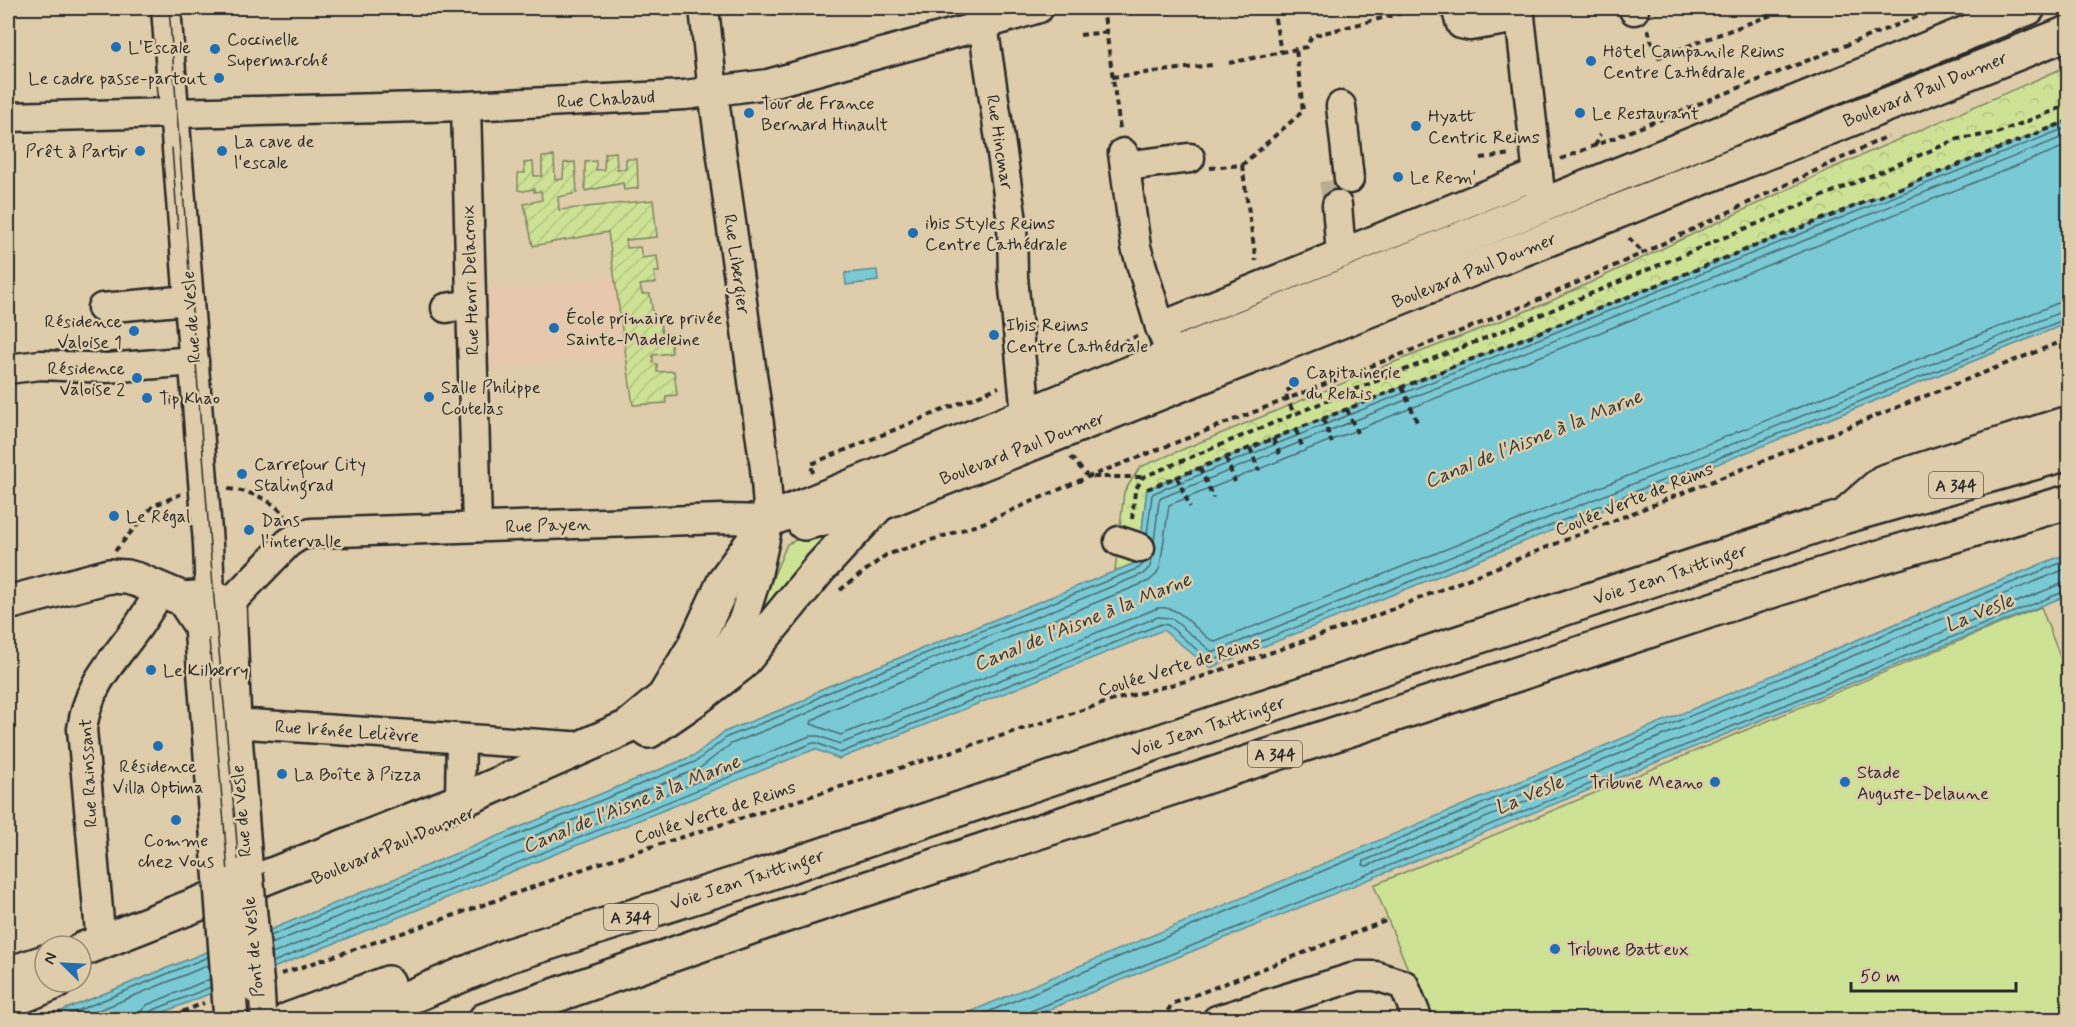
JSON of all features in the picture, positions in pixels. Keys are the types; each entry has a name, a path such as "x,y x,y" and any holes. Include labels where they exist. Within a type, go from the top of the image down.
{"main road":[{"name":"Boulevard Paul Doumer","path":"93,946 460,801 628,727 647,700 664,697 694,647 725,580 769,520 1026,415 1166,341 1545,180 2028,8"},
{"name":"Boulevard Paul Doumer","path":"769,520 807,524 879,504 2068,33"},
{"path":"1843,517 1883,482 2068,423"},
{"name":"Voie Jean Taittinger","path":"355,1020 507,956 754,878 1268,705 1843,517 2068,453"},
{"name":"A 344","path":"485,1020 774,919 1750,598 1856,564 2068,502"},
{"name":"Boulevard Paul Doumer","path":"93,967 380,853 648,732 741,664 820,568 879,504"},
{"path":"8,603 109,576 127,577 197,603"},
{"name":"Rue de Vesle","path":"197,603 234,723 234,879"},
{"name":"Rue de Vesle","path":"197,603 234,879"},
{"name":"Pont de Vesle","path":"231,1020 234,879"},
{"name":"Pont de Vesle","path":"234,879 260,1020"},
{"path":"8,948 33,952"},
{"path":"288,1020 387,984 507,956"},
{"path":"8,974 33,966"},
{"path":"8,1002 33,992"}],"street":[{"name":"Rue de Vesle","path":"166,8 169,114 194,361 197,603"},
{"name":"Rue Libergier","path":"704,8 713,92 765,468 769,520"},
{"name":"Rue Chabaud","path":"8,117 466,106 685,96 768,84 982,16 1039,8"},
{"path":"1456,8 1461,24 1470,26 1520,18"},
{"name":"Rue Hincmar","path":"982,16 1012,221 1007,278 1026,415"},
{"path":"1477,37 1520,18"},
{"path":"1520,18 1545,180"},
{"name":"Rue Henri Delacroix","path":"466,106 458,306 477,527"},
{"path":"1341,106 1348,252"},
{"path":"1166,341 1136,247 1124,160 1190,158"},
{"name":"Boulevard Paul Doumer","path":"1166,341 1348,252 1545,180"},
{"path":"102,308 189,300"},
{"path":"8,369 40,365 107,368 194,361"},
{"name":"Rue Payen","path":"327,531 722,519 769,520"},
{"name":"Boulevard Paul Doumer","path":"697,698 743,620 757,576 769,520"},
{"name":"Rue Rainssant","path":"90,934 82,729 85,709 98,680 140,624 197,603 299,536 327,531"},
{"name":"Rue Irénée Lelièvre","path":"234,723 585,747"},
{"path":"460,801 461,739"},
{"path":"1217,1020 1358,976 1376,976 1404,985 1418,1020"}],"path":[{"path":"1103,8 1124,160"},
{"path":"1273,8 1281,52"},
{"path":"1229,63 1306,47 1312,36 1421,8"},
{"path":"1639,16 1656,58 1791,8"},
{"path":"1545,180 1595,147 1939,8"},
{"path":"1080,35 1107,32"},
{"path":"1257,266 1242,165 1303,111 1296,49"},
{"path":"1112,76 1212,65"},
{"path":"1088,477 1143,477 1294,414 1488,338 1958,139 1997,133 2068,105"},
{"path":"1147,489 2068,121"},
{"path":"1595,147 1600,134"},
{"path":"886,555 983,523 1088,477 1527,304 1643,253 1892,134"},
{"path":"1481,158 1519,153"},
{"path":"1629,238 1643,253"},
{"name":"Coulée Verte de Reims","path":"281,974 605,861 1114,700 1201,678 1375,616 2068,339"},
{"path":"811,464 1022,378"},
{"path":"1402,387 1418,424"},
{"path":"1292,388 1286,391 1294,414"},
{"path":"1347,409 1357,433"},
{"path":"1323,419 1332,443"},
{"path":"1296,430 1303,449"},
{"path":"1273,439 1281,457"},
{"path":"1250,448 1259,471"},
{"path":"1226,458 1235,482"},
{"path":"1200,468 1213,498"},
{"path":"1129,544 1135,491 1143,477"},
{"path":"1177,477 1190,507"},
{"path":"1162,1020 1172,1004 1388,920"}],"shaded area":[{"name":"École primaire privée Sainte-Madeleine","path":"614,277 626,358 585,360 584,358 487,368 486,288 540,287"}],"green space":[{"path":"2068,66 2068,121 1147,489 1138,562 1115,571 1124,492 1140,467 1387,365 1547,303 1835,167"},
{"path":"616,152 617,169 626,169 626,159 637,159 638,188 624,190 623,183 585,191 585,162 596,161 596,170 604,170 605,153"},
{"path":"554,156 555,180 563,179 564,163 575,162 577,193 558,197 559,210 653,200 657,237 626,240 627,248 640,247 642,258 657,256 659,272 654,272 656,283 640,285 642,294 650,294 654,321 660,321 662,335 670,334 672,353 653,355 653,363 657,364 657,372 674,371 677,395 666,396 666,403 633,405 608,232 533,246 524,204 542,200 541,191 518,190 518,173 525,173 524,163 533,162 534,176 542,176 542,157"},
{"path":"828,526 837,537 754,623 787,544"},
{"name":"Stade Auguste-Delaune","path":"2041,607 2068,678 2068,1019 1428,1019 1374,885"}],"water":[{"name":"Canal de l'Aisne à la Marne","path":"2068,121 2068,323 1210,668 1163,630 839,759 815,749 147,1019 39,1020 209,951 270,930 695,755 724,732 803,701 819,690 1138,562 1147,489"},
{"path":"877,270 878,281 846,285 845,273"},
{"name":"La Vesle","path":"2068,553 2068,595 1026,1019 953,1019 1883,629"}],"tunnel":[{"path":"1333,180 1337,205"}],"tram line":[{"path":"169,8 214,599 251,1020"},
{"path":"172,148 178,229"},
{"path":"209,639 240,1020"}],"place":[{"name":"L'Escale","path":"116,47"},
{"name":"Coccinelle Supermarché","path":"215,49"},
{"name":"Hôtel Campanile Reims Centre Cathédrale","path":"1591,61"},
{"name":"Le cadre passe-partout","path":"219,78"},
{"name":"Tour de France Bernard Hinault","path":"749,113"},
{"name":"Le Restaurant","path":"1580,113"},
{"name":"Hyatt Centric Reims","path":"1416,126"},
{"name":"Prêt à Partir","path":"140,151"},
{"name":"La cave de l'escale","path":"222,151"},
{"name":"Le Rem'","path":"1398,177"},
{"name":"ibis Styles Reims Centre Cathédrale","path":"913,233"},
{"name":"École primaire privée Sainte-Madeleine","path":"554,328"},
{"name":"Résidence Valoise 1","path":"134,331"},
{"name":"Ibis Reims Centre Cathédrale","path":"994,335"},
{"name":"Résidence Valoise 2","path":"137,378"},
{"name":"Capitainerie du Relais","path":"1294,382"},
{"name":"Salle Philippe Coutelas","path":"429,397"},
{"name":"Tip Khao","path":"147,398"},
{"name":"Carrefour City Stalingrad","path":"242,474"},
{"name":"Le Régal","path":"114,516"},
{"name":"Dans l'intervalle","path":"249,530"},
{"name":"Le Kilberry","path":"151,670"},
{"name":"Résidence Villa Optima","path":"158,746"},
{"name":"La Boîte à Pizza","path":"282,774"},
{"name":"Tribune Meano","path":"1715,782"},
{"name":"Stade Auguste-Delaune","path":"1845,782"},
{"name":"Comme chez Vous","path":"176,820"},
{"name":"Tribune Batteux","path":"1555,949"}]}
